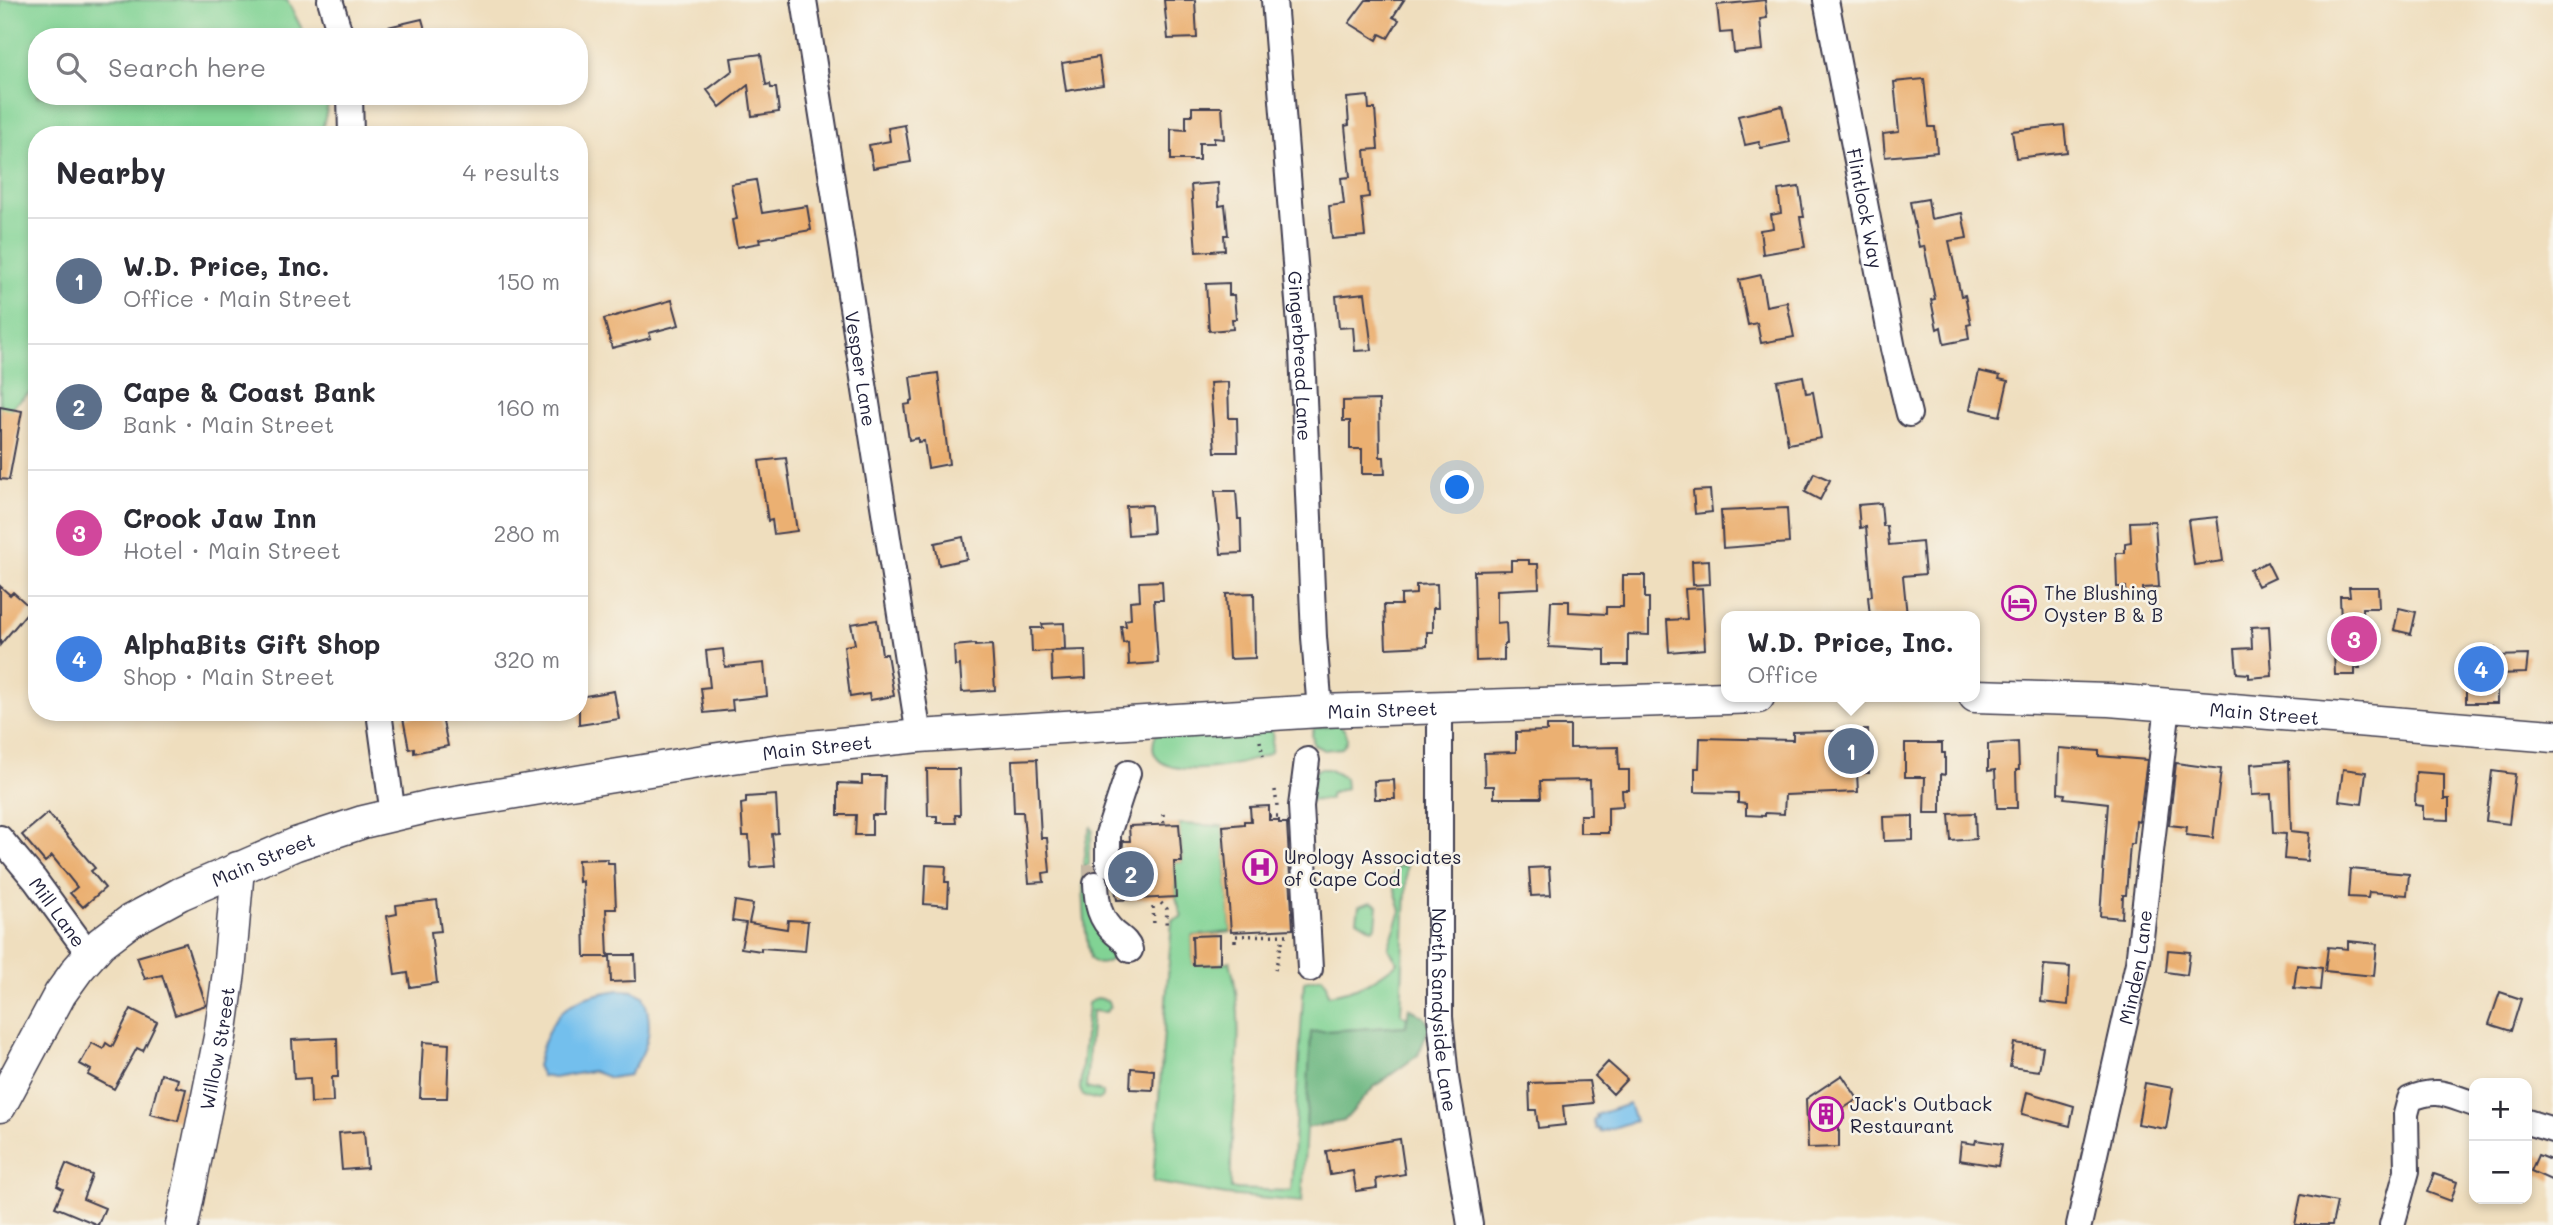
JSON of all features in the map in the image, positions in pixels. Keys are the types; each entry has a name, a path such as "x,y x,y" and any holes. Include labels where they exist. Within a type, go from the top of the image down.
{"main road":[{"name":"Main Street","path":"1980,696 2168,705 2553,736"},
{"name":"Main Street","path":"0,1106 60,994 89,954 114,932 142,914 238,868 296,844 393,815 431,806 676,765 919,736 1320,711 1721,698"},
{"name":"Willow Street","path":"183,1225 220,1037 238,868"}],"street":[{"path":"330,0 338,28"},
{"name":"Vesper Lane","path":"804,0 919,736"},
{"name":"Gingerbread Lane","path":"1273,0 1302,351 1314,637 1320,711"},
{"name":"Flintlock Way","path":"1826,0 1890,335 1909,414"},
{"path":"350,105 351,126"},
{"name":"Minden Lane","path":"2079,1225 2138,963 2168,705"},
{"name":"North Sandyside Lane","path":"1440,707 1440,1017 1446,1078 1470,1225"},
{"path":"380,721 393,815"},
{"path":"1307,760 1301,806 1310,969"},
{"path":"1119,779 1102,874 1112,912 1139,936"},
{"name":"Mill Lane","path":"0,838 89,954"},
{"path":"2392,1225 2407,1171 2406,1114 2410,1099 2426,1092 2445,1094 2469,1102"},
{"path":"2532,1124 2553,1130"}],"path":[{"path":"1259,737 1263,756"},
{"path":"1163,814 1164,825"},
{"path":"1161,903 1167,909 1166,926"},
{"path":"1139,936 1153,906"},
{"path":"1275,970 1283,932"},
{"path":"1235,942 1235,936 1283,932 1292,934"}],"green space":[{"path":"0,0 287,0 301,28 28,28 28,105 328,105 323,126 28,126 28,394 15,404 0,424"},
{"path":"1337,724 1347,735 1342,748 1324,750 1314,745 1314,728"},
{"path":"1269,727 1273,734 1271,752 1240,763 1197,769 1177,768 1161,762 1154,751 1156,734"},
{"path":"1318,769 1328,769 1345,778 1346,788 1330,794 1330,799 1309,801"},
{"path":"1179,824 1223,826 1231,932 1192,936 1193,964 1220,964 1230,961 1236,989 1238,1046 1231,1189 1291,1191 1304,981 1322,977 1328,995 1348,991 1366,984 1398,962 1388,948 1401,911 1392,880 1395,868 1407,864 1401,1014 1407,1018 1406,1026 1311,1032 1302,1202 1226,1195 1153,1182 1172,920 1182,917 1176,897 1174,862 1182,862"},
{"path":"1091,827 1093,830 1089,865 1086,865 1087,884 1115,948 1111,959 1100,964 1090,958 1084,910 1083,871"},
{"path":"1371,902 1378,905 1376,926 1372,929 1357,920 1359,906"},
{"path":"1097,998 1107,1000 1111,1007 1106,1012 1092,1011 1086,1088 1103,1092 1103,1097 1098,1100 1083,1096 1080,1089 1088,1003"},
{"path":"1409,1007 1424,1017 1430,1026 1418,1055 1374,1087 1344,1121 1306,1128 1311,1032 1406,1026"}],"water":[{"path":"619,990 633,991 643,996 649,1018 645,1047 629,1075 610,1078 592,1071 554,1078 542,1076 537,1066 554,1021 563,1011 585,998"},
{"path":"1629,1104 1635,1121 1600,1132 1596,1129 1593,1120 1597,1119 1596,1115"}],"building":[{"path":"1164,0 1195,0 1197,38 1168,39"},
{"path":"1366,0 1404,0 1393,17 1399,20 1388,38 1380,34 1377,40 1349,23"},
{"path":"1765,0 1767,18 1760,19 1763,50 1734,53 1732,32 1720,33 1717,5"},
{"path":"422,19 424,28 384,28"},
{"path":"761,54 766,85 770,84 771,88 776,88 779,112 752,116 748,85 720,107 707,90 733,70 731,58"},
{"path":"1099,57 1103,85 1066,91 1062,63"},
{"path":"1924,79 1929,127 1935,127 1937,152 1885,157 1883,134 1899,132 1894,82"},
{"path":"1368,96 1369,109 1375,109 1378,149 1365,150 1369,197 1361,198 1365,236 1332,239 1329,206 1344,204 1341,178 1350,177 1345,126 1349,125 1347,98"},
{"path":"1782,106 1790,142 1761,148 1759,142 1745,145 1738,116"},
{"path":"1192,107 1222,107 1224,139 1214,138 1214,143 1199,143 1199,160 1171,160 1171,129 1186,130 1186,115 1192,115"},
{"path":"905,125 911,162 873,168 869,145 890,141 888,128"},
{"path":"2064,125 2067,152 2016,158 2012,131"},
{"path":"756,180 762,213 807,206 811,230 759,239 760,243 737,247 732,220 737,219 731,184"},
{"path":"1218,183 1219,206 1225,205 1228,235 1224,235 1225,250 1196,252 1191,185"},
{"path":"1799,187 1805,247 1763,254 1760,230 1773,228 1771,215 1781,213 1778,190"},
{"path":"1928,199 1931,219 1962,213 1967,238 1949,241 1961,296 1965,295 1971,324 1967,325 1969,339 1944,344 1941,327 1937,329 1931,300 1935,299 1924,246 1919,247 1910,202"},
{"path":"1761,275 1766,306 1787,302 1794,337 1761,343 1757,323 1748,325 1739,280"},
{"path":"1229,283 1229,295 1234,295 1236,319 1232,319 1233,329 1209,331 1206,284"},
{"path":"1365,293 1372,350 1355,351 1353,327 1339,328 1336,296"},
{"path":"672,300 679,325 649,333 651,338 612,348 604,319"},
{"path":"1979,371 2000,376 1999,379 2008,381 2000,416 1970,409"},
{"path":"938,373 949,464 928,468 924,441 918,442 918,438 909,440 904,405 913,400 910,377"},
{"path":"1803,376 1806,393 1813,392 1821,438 1788,444 1777,381"},
{"path":"1228,382 1229,418 1237,418 1238,452 1215,452 1210,383"},
{"path":"1379,400 1380,457 1384,457 1385,474 1362,474 1362,449 1350,449 1350,421 1343,421 1343,401"},
{"path":"0,407 22,411 9,480 0,479"},
{"path":"786,458 797,531 774,534 772,520 768,521 759,461"},
{"path":"1814,473 1830,480 1820,500 1805,492"},
{"path":"1710,490 1712,512 1695,514 1693,491"},
{"path":"1215,491 1236,491 1238,519 1241,519 1242,553 1221,554"},
{"path":"1881,503 1883,526 1887,526 1889,545 1922,542 1925,574 1903,576 1906,611 1869,611 1868,597 1872,596 1866,527 1860,528 1858,505"},
{"path":"1151,505 1153,533 1128,535 1126,506"},
{"path":"1787,508 1789,543 1723,548 1721,511"},
{"path":"2217,517 2223,561 2194,565 2188,520"},
{"path":"2155,521 2159,587 2143,588 2143,596 2126,596 2126,587 2117,587 2116,553 2125,553 2125,543 2131,542 2130,522"},
{"path":"963,537 967,559 939,565 935,543"},
{"path":"1511,560 1529,560 1529,564 1538,564 1539,588 1497,590 1497,623 1506,622 1507,644 1504,644 1504,660 1476,661 1474,571 1511,570"},
{"path":"1709,560 1710,584 1693,585 1692,561"},
{"path":"2267,562 2275,578 2258,586 2250,570"},
{"path":"1623,575 1645,575 1645,598 1649,598 1649,635 1628,634 1628,665 1605,665 1605,650 1549,647 1551,601 1569,601 1569,612 1606,614 1606,607 1623,607"},
{"path":"1162,581 1163,600 1154,600 1158,663 1129,665 1128,642 1123,643 1121,626 1126,626 1125,620 1131,619 1130,601 1140,600 1139,582"},
{"path":"1437,584 1438,608 1433,608 1433,632 1427,632 1427,646 1386,648 1384,605 1401,605 1401,595 1416,594 1416,585"},
{"path":"0,586 10,595 13,592 28,605 28,612 0,645"},
{"path":"2349,587 2378,587 2379,608 2362,608 2363,650 2360,650 2360,668 2355,668 2355,675 2335,675 2334,651 2342,651 2340,596 2350,596"},
{"path":"1702,588 1705,649 1669,652 1667,620 1687,619 1685,589"},
{"path":"1254,593 1255,658 1229,659 1226,594"},
{"path":"2399,608 2416,612 2411,634 2394,630"},
{"path":"877,620 882,654 887,654 894,696 870,700 869,694 850,697 844,646 855,644 851,624"},
{"path":"1064,623 1065,650 1032,652 1031,628 1043,628 1042,624"},
{"path":"2269,626 2272,676 2249,678 2249,674 2237,673 2235,649 2252,648 2251,627"},
{"path":"992,645 995,690 962,692 960,665 955,666 954,646"},
{"path":"2478,648 2495,648 2495,656 2528,655 2526,673 2497,674 2497,703 2466,703 2466,679 2473,679 2473,659 2478,658"},
{"path":"723,649 725,667 764,663 767,696 732,700 733,710 704,713 701,688 710,687 706,651"},
{"path":"1085,650 1086,678 1052,680 1051,651"},
{"path":"614,691 619,719 579,725 579,721 588,721 588,695"},
{"path":"404,721 443,721 448,746 414,753 414,748 409,749"},
{"path":"1547,726 1570,726 1570,748 1618,747 1619,770 1629,770 1629,790 1622,790 1623,806 1608,807 1608,833 1580,833 1580,815 1591,815 1590,780 1540,781 1541,798 1494,798 1494,786 1485,786 1484,753 1516,752 1516,732 1547,731"},
{"path":"1868,730 1869,773 1857,773 1858,792 1785,795 1784,814 1765,813 1765,816 1746,815 1746,804 1738,803 1738,793 1695,792 1695,768 1699,768 1700,738 1793,740 1793,732"},
{"path":"2018,742 2017,808 1997,808 1995,770 1988,771 1988,744"},
{"path":"1905,743 1942,743 1945,775 1941,774 1941,813 1924,813 1925,777 1905,777"},
{"path":"2059,748 2099,751 2099,756 2147,760 2139,822 2136,821 2134,844 2130,844 2122,918 2100,916 2108,803 2064,798 2065,794 2058,793"},
{"path":"1037,759 1041,838 1047,838 1050,872 1043,873 1044,882 1029,883 1023,812 1014,812 1012,760"},
{"path":"2289,761 2291,831 2309,833 2307,861 2284,859 2286,834 2273,833 2271,794 2252,795 2251,764"},
{"path":"2176,763 2221,769 2213,838 2186,835 2187,827 2169,825"},
{"path":"927,769 959,769 960,815 955,815 956,823 937,823 937,816 928,816"},
{"path":"2343,769 2366,772 2362,804 2339,801"},
{"path":"2492,771 2515,774 2509,824 2486,821"},
{"path":"2416,772 2444,774 2444,799 2449,799 2449,820 2423,819 2423,806 2415,805"},
{"path":"862,776 885,776 884,815 872,815 872,835 855,835 856,815 838,815 838,783 862,784"},
{"path":"1394,780 1395,799 1375,799 1374,781"},
{"path":"776,795 778,833 772,834 775,866 751,868 749,836 743,836 741,804 746,803 746,797"},
{"name":"Urology Associates of Cape Cod","path":"1269,806 1269,820 1287,823 1293,929 1231,932 1223,826 1251,821 1250,807"},
{"path":"48,813 95,868 91,871 105,888 83,907 70,893 77,887 52,856 45,862 22,835"},
{"path":"1975,813 1976,839 1951,841 1949,814"},
{"path":"1913,816 1913,840 1884,841 1883,817"},
{"path":"1179,824 1182,862 1174,862 1176,897 1117,900 1114,883 1111,884 1109,879 1121,871 1123,841 1130,841 1129,826"},
{"path":"607,859 608,863 614,863 616,909 606,909 608,957 585,957 583,881 579,882 578,860"},
{"path":"926,865 946,866 945,882 949,882 948,906 924,904"},
{"path":"1549,867 1551,895 1531,896 1529,868"},
{"path":"2350,869 2409,874 2407,895 2369,892 2368,898 2348,897"},
{"path":"437,900 441,931 431,932 437,983 410,987 408,973 395,975 387,916 397,914 396,905"},
{"path":"735,901 753,904 749,923 787,929 788,920 808,921 805,951 741,948 746,923 732,921"},
{"path":"1220,935 1220,964 1193,965 1192,936"},
{"path":"2348,941 2377,944 2374,976 2325,971 2328,947 2348,949"},
{"path":"186,943 206,1005 175,1015 162,975 145,979 137,957"},
{"path":"2168,950 2190,952 2187,975 2166,972"},
{"path":"610,955 635,955 636,981 611,982"},
{"path":"2044,965 2070,967 2068,1005 2041,1002"},
{"path":"2297,965 2322,968 2320,990 2294,988"},
{"path":"2500,992 2521,999 2511,1031 2489,1024"},
{"path":"131,1009 157,1022 143,1051 137,1048 114,1089 88,1075 91,1070 80,1064 92,1043 103,1049 106,1043 112,1047"},
{"path":"337,1038 338,1077 332,1077 333,1102 311,1103 310,1078 294,1079 292,1040"},
{"path":"423,1042 449,1044 447,1098 420,1098"},
{"path":"2014,1043 2043,1047 2039,1071 2010,1067"},
{"path":"1608,1062 1627,1079 1613,1094 1595,1076"},
{"path":"1131,1068 1154,1070 1153,1090 1130,1089"},
{"path":"161,1074 178,1079 176,1087 186,1089 178,1121 150,1114"},
{"name":"Jack's Outback Restaurant","path":"1842,1075 1858,1099 1844,1108 1844,1119 1839,1120 1839,1147 1808,1148 1806,1099"},
{"path":"1589,1081 1593,1103 1563,1106 1565,1125 1538,1128 1536,1110 1530,1110 1529,1083"},
{"path":"2145,1083 2173,1088 2166,1129 2138,1124"},
{"path":"2027,1092 2074,1106 2070,1126 2022,1114"},
{"path":"364,1131 367,1168 342,1170 339,1133"},
{"path":"1400,1139 1405,1174 1376,1179 1377,1188 1356,1191 1353,1171 1330,1175 1326,1151"},
{"path":"1976,1140 2002,1144 1998,1166 1959,1160 1961,1142 1975,1144"},
{"path":"2538,1155 2553,1161 2553,1181 2532,1171"},
{"path":"66,1164 92,1175 83,1199 105,1208 98,1225 55,1207 63,1189 57,1186"},
{"path":"2434,1174 2457,1182 2451,1201 2427,1192"},
{"path":"2301,1195 2337,1202 2332,1225 2295,1225"}],"tunnel":[{"path":"1095,864 1096,884"}],"place":[{"name":"The Blushing Oyster B & B","path":"2019,603"},
{"name":"Crook Jaw Inn","path":"2354,639"},
{"name":"AlphaBits Gift Shop","path":"2481,669"},
{"name":"W.D. Price, Inc.","path":"1851,751"},
{"name":"Urology Associates of Cape Cod","path":"1260,867"},
{"name":"Cape & Coast Bank","path":"1131,874"},
{"name":"Jack's Outback Restaurant","path":"1826,1114"}]}
